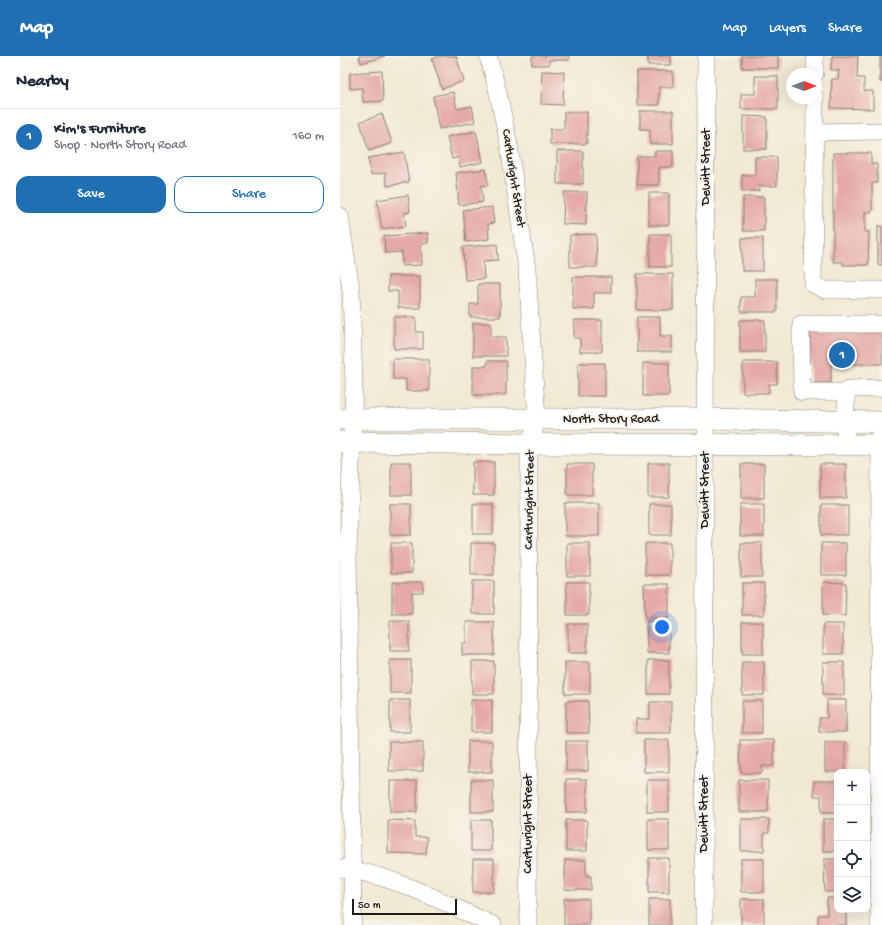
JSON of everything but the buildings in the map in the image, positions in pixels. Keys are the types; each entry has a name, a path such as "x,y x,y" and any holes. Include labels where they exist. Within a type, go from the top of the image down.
{"main road":[{"name":"North Story Road","path":"346,419 705,419 881,422"},
{"name":"North Story Road","path":"346,442 881,445"}],"street":[{"name":"Cartwright Street","path":"488,56 510,145 526,262 537,419 530,444 529,467 528,925"},
{"name":"Dewitt Street","path":"704,925 706,56"},
{"path":"815,56 815,68"},
{"path":"815,104 813,284 825,290 882,290"},
{"path":"814,132 882,132"},
{"path":"340,216 351,290 354,384 346,419 348,550 346,868 353,925"},
{"path":"882,324 801,324 802,392 847,392 849,389 882,388"},
{"path":"846,445 845,422 847,392"},
{"path":"879,925 881,422"},
{"path":"346,868 377,876 410,888 493,925"}],"place":[{"name":"Kim's Furniture","path":"842,355"}]}
